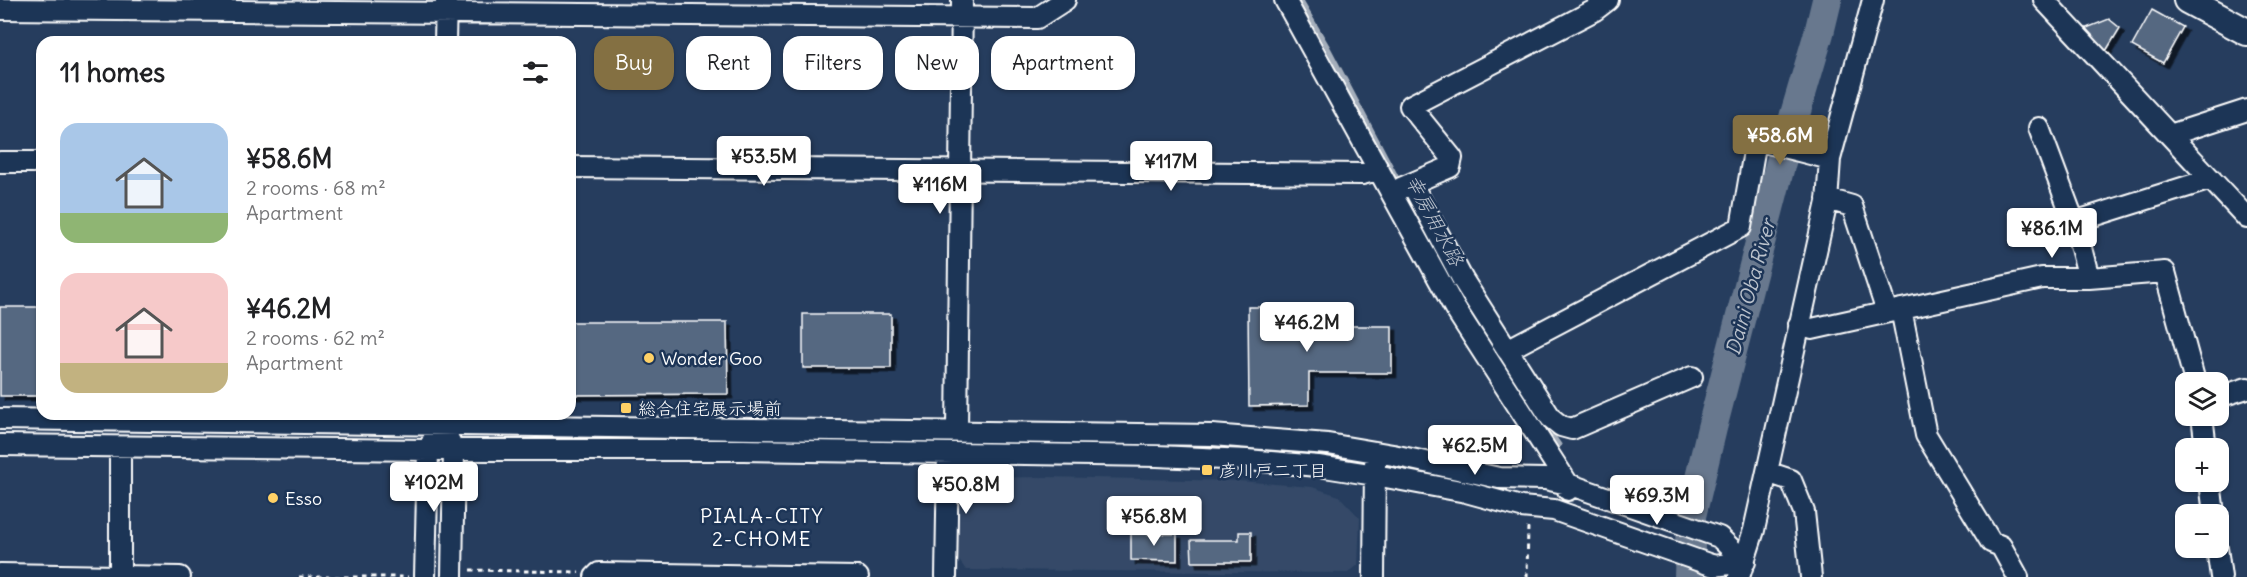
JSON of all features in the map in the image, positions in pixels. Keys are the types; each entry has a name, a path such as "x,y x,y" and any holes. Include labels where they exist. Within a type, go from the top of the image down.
{"main road":[{"path":"2187,0 2247,32"}],"street":[{"path":"0,8 5,0"},
{"path":"0,8 962,9 1037,18 1065,0"},
{"path":"1390,193 1450,167 1452,158 1410,106 1595,10 1608,0"},
{"path":"1742,570 1767,472 1827,199 1821,157 1873,0"},
{"path":"2044,0 2247,218"},
{"path":"1291,3 1390,193 1454,307 1568,484 1567,513"},
{"path":"445,36 446,7"},
{"path":"957,430 962,9"},
{"path":"2170,135 2247,110"},
{"path":"2039,128 2074,222 2089,278"},
{"path":"1507,350 1741,227 1756,140 1821,157"},
{"path":"0,162 36,162"},
{"path":"576,167 1362,174 1378,170"},
{"path":"2074,222 2211,179"},
{"path":"1412,184 1463,280 1551,418 1561,426 1572,429 1692,377"},
{"path":"1827,199 1852,206 1894,310 1926,435 1991,542 2001,546 2018,577"},
{"path":"1799,324 1812,329 2042,278 2089,278 2165,272 2192,372"},
{"path":"2229,394 2247,388"},
{"path":"0,419 36,419"},
{"path":"425,577 428,450 442,420"},
{"path":"442,420 454,450 461,573"},
{"path":"489,420 1274,438 1375,451 1499,478 1545,479 1568,484 1719,537 1742,570"},
{"path":"0,445 428,450 743,450 1157,456 1247,460 1375,474 1466,492 1521,507 1567,513 1714,566 1742,570"},
{"path":"120,447 120,576"},
{"path":"1374,577 1375,451"},
{"path":"946,577 948,453"},
{"path":"1767,472 1791,480 1804,512 1811,577"},
{"path":"2218,558 2221,577"},
{"path":"0,574 180,577"},
{"path":"597,575 858,577"}],"path":[{"path":"1527,577 1528,525"},
{"path":"461,573 597,575"},
{"path":"299,577 408,576"}],"shaded area":[{"path":"1045,477 1239,481 1312,487 1339,496 1360,518 1358,565 1348,573 966,570 958,559 958,478"}],"building":[{"path":"2152,10 2183,27 2163,63 2132,46"},
{"path":"2109,19 2120,28 2106,51 2084,29"},
{"path":"0,307 36,307 36,396 0,396"},
{"path":"1248,307 1311,307 1311,326 1392,326 1392,373 1309,373 1309,405 1249,406"},
{"path":"803,314 891,314 891,368 803,368"},
{"name":"Wonder Goo","path":"576,322 727,322 728,394 576,395"},
{"path":"1239,532 1251,532 1251,562 1192,562 1191,540 1239,540"},
{"path":"1131,534 1177,534 1177,561 1131,560"}],"waterway":[{"name":"幸房用水路","path":"1300,0 1327,46 1455,288 1507,366"},
{"name":"Daini Oba River","path":"1689,577 1691,516 1712,428 1781,162 1827,0"},
{"name":"幸房用水路","path":"1543,422 1559,445"}],"place":[{"name":"Wonder Goo","path":"649,358"},
{"name":"総合住宅展示場前","path":"626,408"},
{"name":"彦川戸二丁目","path":"1207,470"},
{"name":"Esso","path":"273,498"}],"district":[{"name":"PIALA-CITY 2-CHOME","path":"762,526"}]}
